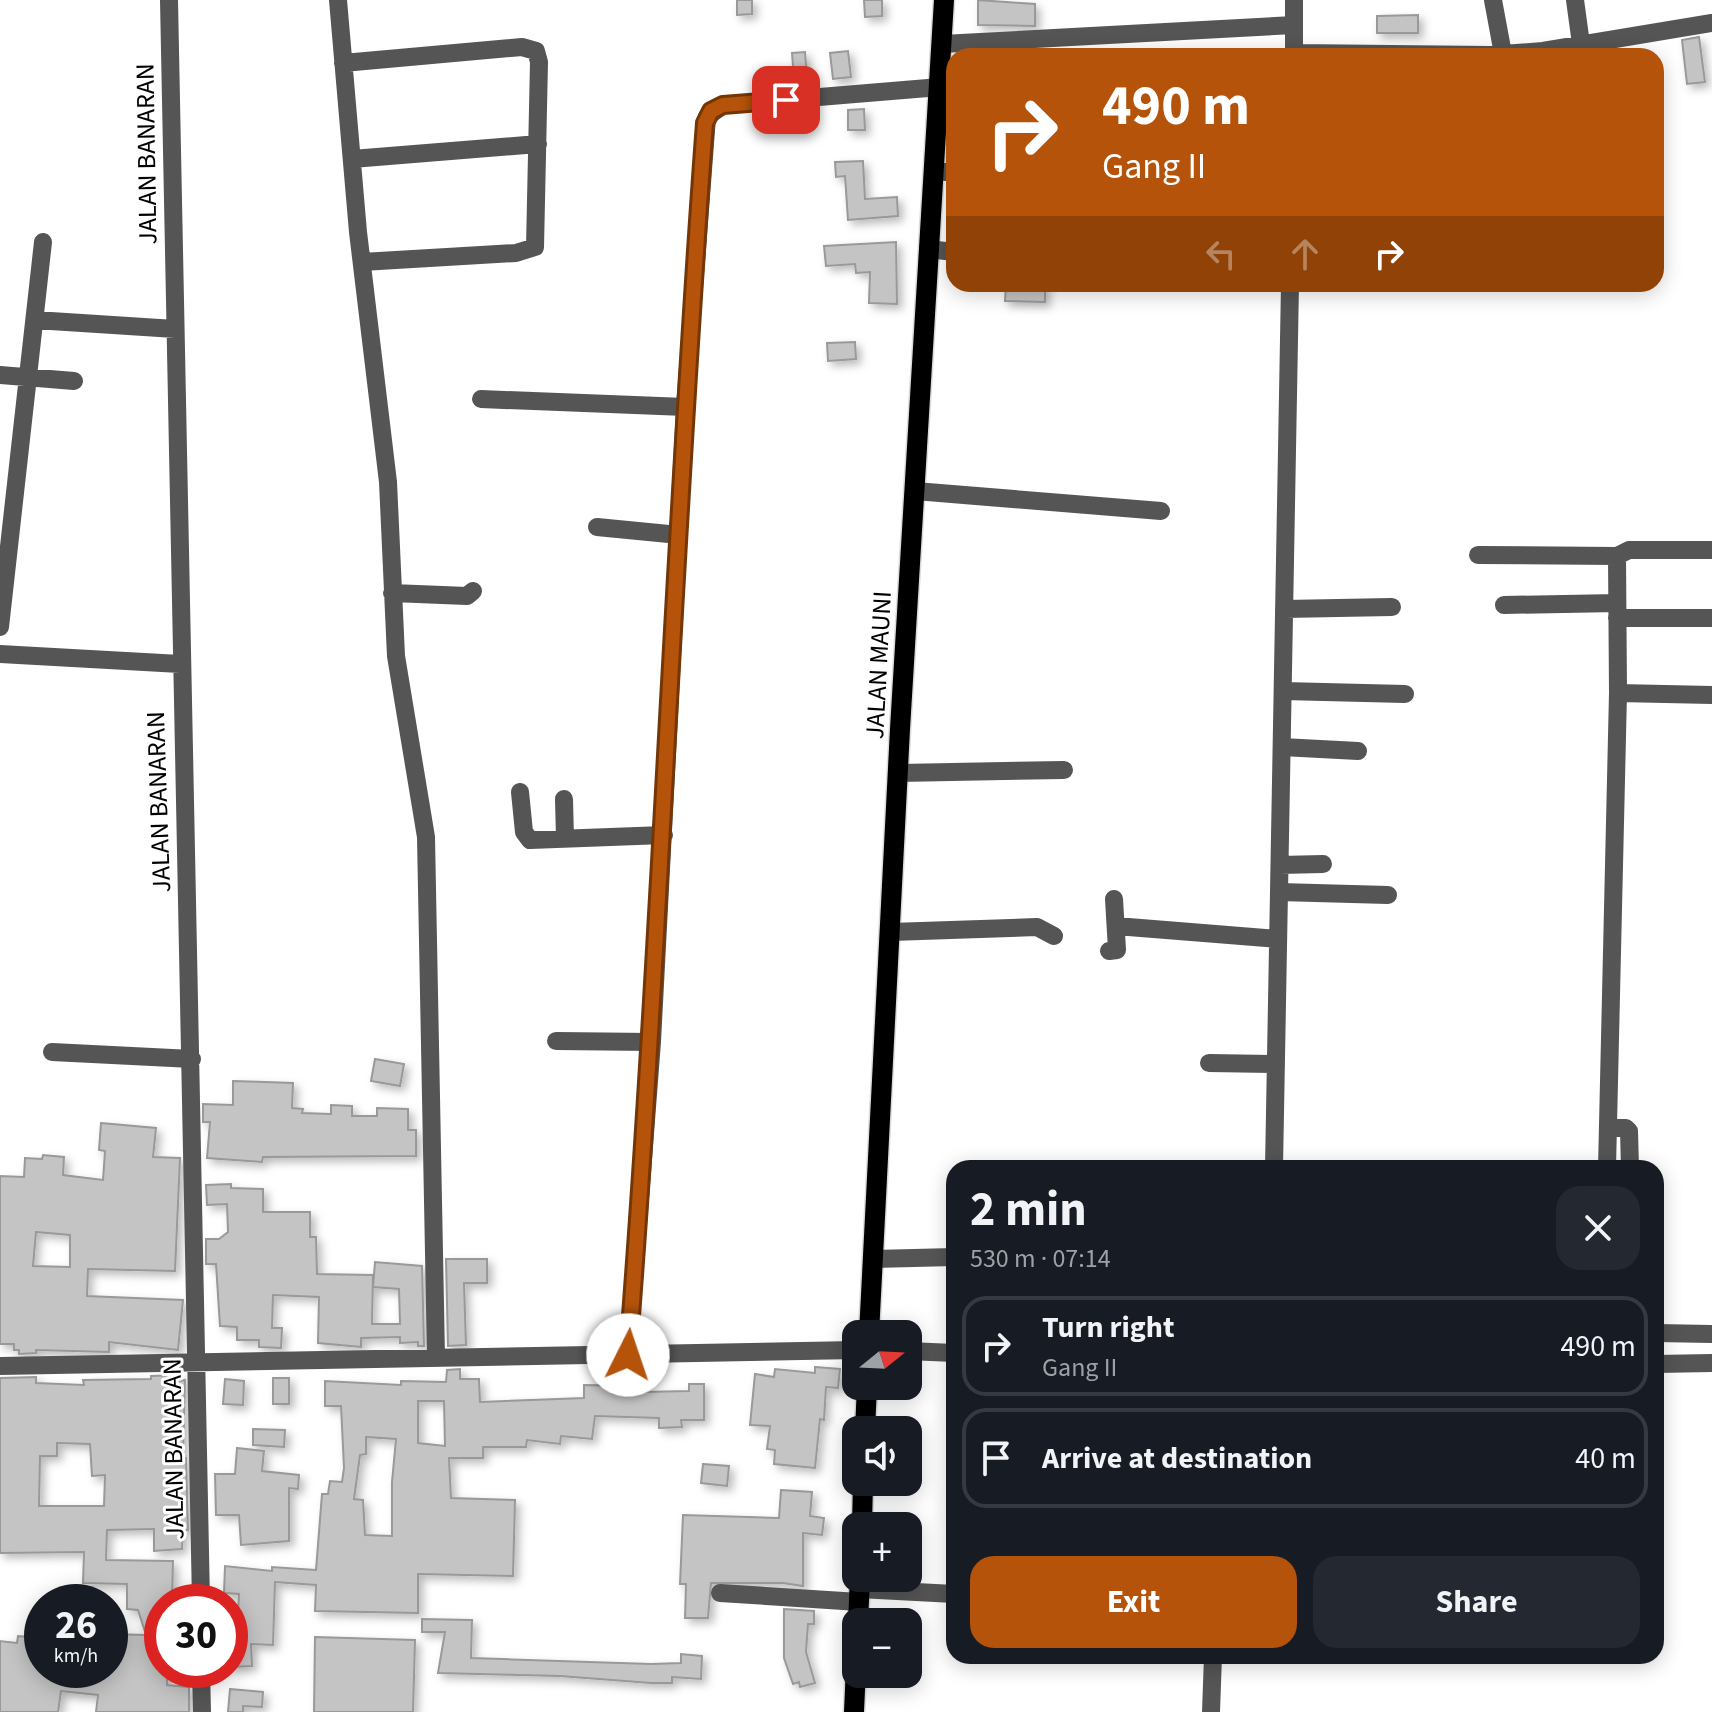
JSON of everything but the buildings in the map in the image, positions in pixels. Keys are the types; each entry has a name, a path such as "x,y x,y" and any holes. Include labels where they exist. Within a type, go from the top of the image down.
{"main road":[{"name":"JALAN MAUNI","path":"870,1320 928,249 944,172 940,87 944,0"},
{"path":"854,1712 855,1688"}],"street":[{"name":"JALAN BANARAN","path":"169,0 180,664 199,1360 201,1584"},
{"path":"338,0 362,262 388,482 396,656 426,837 436,1357"},
{"path":"1294,0 1294,48"},
{"path":"1493,0 1502,48"},
{"path":"1575,0 1581,44"},
{"path":"1550,48 1712,23"},
{"path":"942,44 1294,25"},
{"path":"343,63 531,49 536,51 539,62 535,247 516,253 362,262"},
{"path":"628,1355 652,1042 685,407 705,123 711,111 723,105 940,87"},
{"path":"352,159 538,144"},
{"path":"0,627 43,242"},
{"path":"928,249 946,251"},
{"path":"1274,1160 1290,292"},
{"path":"35,320 175,329"},
{"path":"0,375 74,381"},
{"path":"481,399 685,407"},
{"path":"915,491 1161,511"},
{"path":"597,527 679,535"},
{"path":"1478,555 1617,556 1629,550 1712,550"},
{"path":"1607,1160 1610,916 1618,693 1617,556"},
{"path":"392,593 467,596 473,591"},
{"path":"1504,605 1712,618"},
{"path":"1284,609 1392,607"},
{"path":"0,654 180,664"},
{"path":"1283,691 1405,694"},
{"path":"1618,693 1712,695"},
{"path":"1282,747 1358,751"},
{"path":"898,773 1064,770"},
{"path":"520,792 525,838 664,835"},
{"path":"564,799 565,839"},
{"path":"1280,865 1323,864"},
{"path":"1279,892 1388,895"},
{"path":"1109,951 1117,950 1114,899"},
{"path":"1116,926 1278,939"},
{"path":"891,932 1037,927 1054,936"},
{"path":"556,1041 652,1042"},
{"path":"52,1052 192,1059"},
{"path":"1209,1063 1276,1064"},
{"path":"1608,1128 1626,1128 1629,1131 1630,1160"},
{"path":"873,1259 946,1257"},
{"path":"1664,1333 1712,1334"},
{"path":"0,1366 842,1350"},
{"path":"922,1352 946,1353"},
{"path":"1664,1364 1712,1363"},
{"path":"720,1593 859,1598 946,1594"},
{"path":"1211,1712 1213,1664"},
{"path":"201,1688 202,1712"}],"route":[{"path":"628,1355 652,1042 685,407 705,123 711,111 723,105 786,100"}]}
